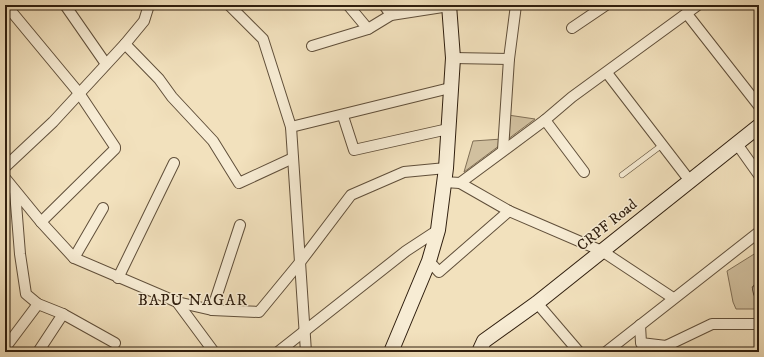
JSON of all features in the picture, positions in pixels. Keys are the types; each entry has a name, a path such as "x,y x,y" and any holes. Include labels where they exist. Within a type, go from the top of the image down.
{"street":[{"path":"6,5 79,93 114,145 115,149 41,222"},
{"path":"65,5 106,64"},
{"path":"5,167 53,122 125,44 144,21 149,5"},
{"path":"229,5 263,39 291,127 306,352"},
{"path":"348,5 368,29"},
{"path":"384,5 391,15"},
{"path":"312,46 368,29 391,15 449,5 453,58 445,175 438,230 429,261 391,352"},
{"path":"503,150 508,60 516,5"},
{"path":"572,28 606,5"},
{"path":"460,183 545,120 572,97 698,5"},
{"path":"687,14 759,106"},
{"path":"125,44 159,79 172,97 213,140 239,183 293,158"},
{"path":"453,58 508,60"},
{"path":"607,72 690,181"},
{"path":"291,127 343,116 450,88"},
{"path":"343,116 354,150 448,129"},
{"path":"545,120 584,172"},
{"name":"CRPF Road","path":"479,352 484,341 537,303 759,126"},
{"path":"737,144 759,175"},
{"path":"118,278 174,163"},
{"path":"5,178 41,222 74,258 177,302 212,310 259,312 301,261 351,195 404,172 445,175 509,211 602,251 673,298"},
{"path":"15,191 20,254 26,294 38,304 63,314 115,343"},
{"path":"74,258 103,208"},
{"path":"429,261 439,272 509,211"},
{"path":"212,310 240,225"},
{"path":"278,352 406,251 438,230"},
{"path":"606,352 759,232"},
{"path":"759,289 759,293"},
{"path":"177,302 214,352"},
{"path":"537,303 579,352"},
{"path":"5,348 38,304"},
{"path":"38,352 63,314"},
{"path":"640,325 641,343 666,349 712,324 759,324"}],"lane":[{"path":"622,175 662,145"}],"shaded area":[{"path":"508,115 535,119 464,172 473,141 502,139"},
{"path":"759,251 759,282 752,287 759,303 759,309 736,309 733,302 727,271"}],"district":[{"name":"BAPU NAGAR","path":"193,300"}]}
